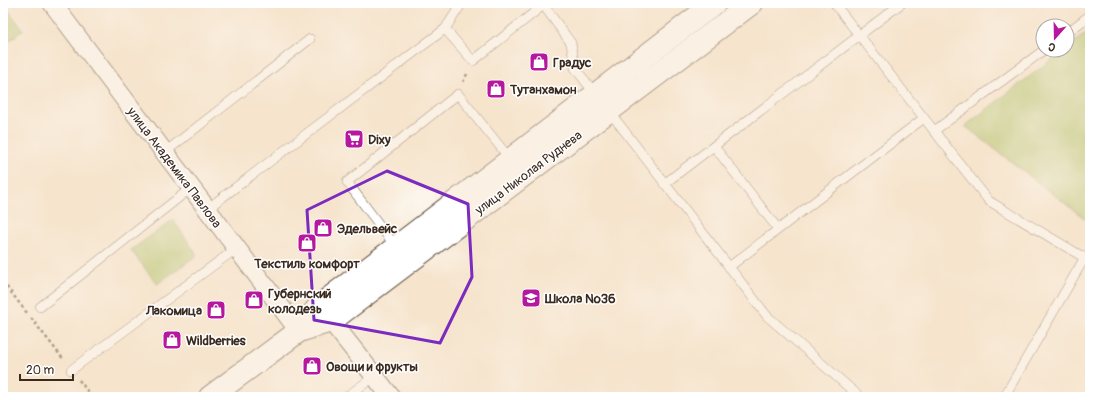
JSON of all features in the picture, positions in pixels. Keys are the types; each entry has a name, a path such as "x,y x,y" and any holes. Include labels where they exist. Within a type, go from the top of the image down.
{"street":[{"name":"улица Академика Павлова","path":"52,3 299,331"},
{"name":"улица Николая Руднева","path":"210,397 299,331 319,306 715,3"},
{"name":"улица Николая Руднева","path":"299,331 331,321 752,3"},
{"path":"331,321 391,397"}],"lane":[{"path":"207,209 445,29 462,3"},
{"path":"834,3 989,201 1087,259 1004,397"},
{"path":"664,184 902,3"},
{"path":"445,29 473,61 544,4 570,43 575,68 767,316 860,397"},
{"path":"1075,27 1090,16"},
{"path":"164,153 310,39"},
{"path":"934,131 1035,57"},
{"path":"396,247 347,182 458,94 510,159"},
{"path":"729,267 924,118"},
{"path":"714,146 778,229"},
{"path":"40,307 191,188"},
{"path":"71,370 237,248"},
{"path":"346,397 374,376"}],"path":[{"path":"458,94 473,61"},
{"path":"3,282 92,397"}],"highlighted area":[{"path":"387,171 468,204 472,277 440,343 314,320 307,210"}],"green space":[{"path":"3,3 23,30 3,46"},
{"path":"1090,30 1090,218 1088,221 965,126 1054,58 1075,58 1075,42"},
{"path":"173,220 197,255 157,284 131,250"}],"place":[{"name":"Градус","path":"539,62"},
{"name":"Тутанхамон","path":"496,89"},
{"name":"Dixy","path":"354,139"},
{"name":"Эдельвейс","path":"323,228"},
{"name":"Текстиль комфорт","path":"307,243"},
{"name":"Школа №36","path":"531,298"},
{"name":"Губернский колодезь","path":"254,300"},
{"name":"Лакомица","path":"216,310"},
{"name":"Wildberries","path":"172,340"},
{"name":"Овощи и фрукты","path":"312,366"}]}
